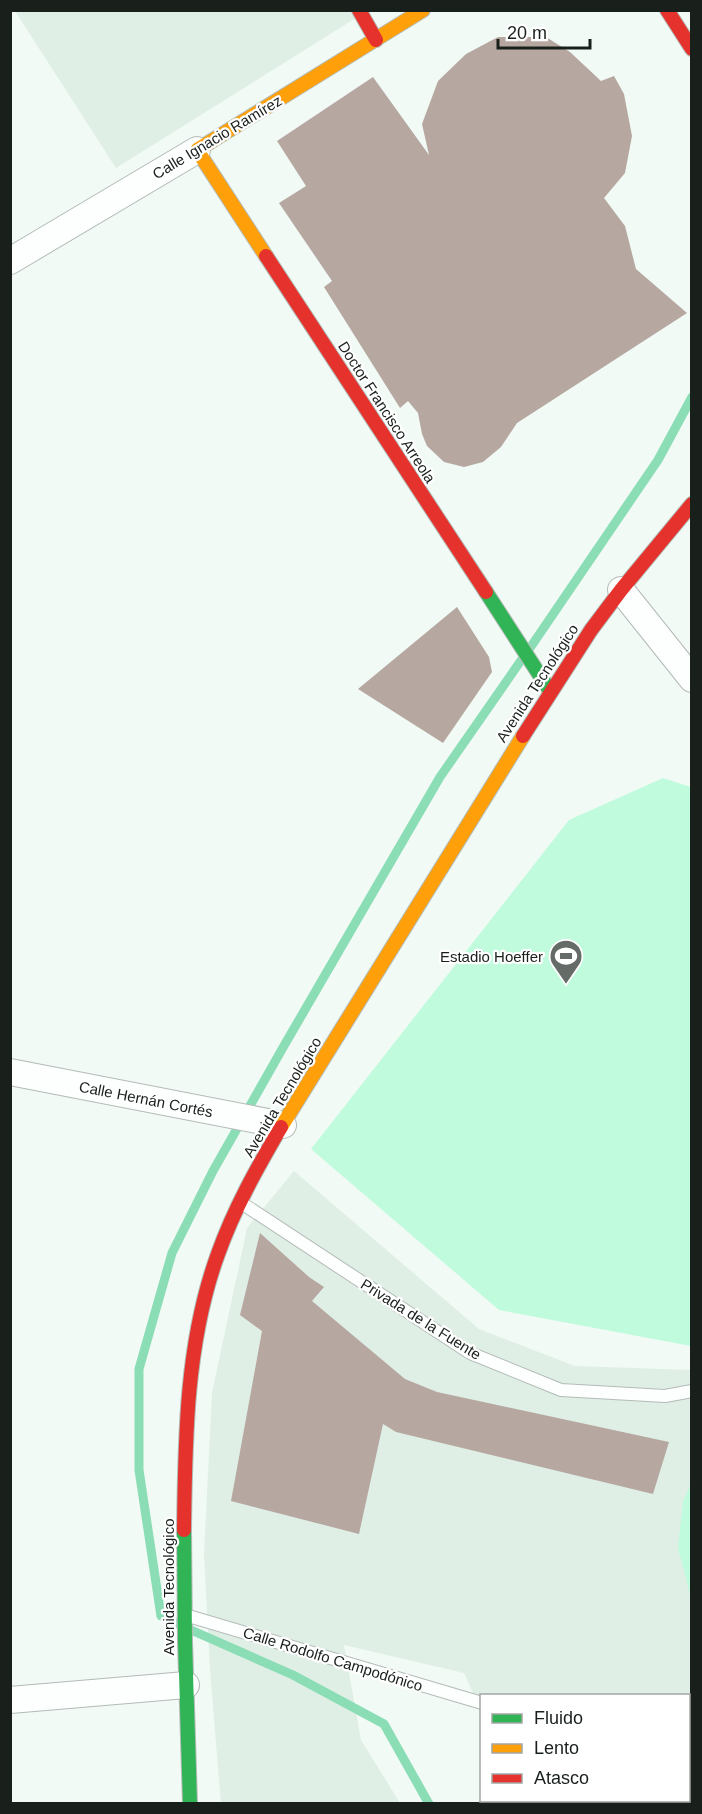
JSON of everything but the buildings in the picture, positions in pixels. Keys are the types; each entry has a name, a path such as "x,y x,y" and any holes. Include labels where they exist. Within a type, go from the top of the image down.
{"main road":[{"path":"359,10 376,40"},
{"name":"Calle Ignacio Ramírez","path":"197,150 423,10"},
{"path":"668,10 692,49"},
{"name":"Doctor Francisco Arreola","path":"197,150 550,691"},
{"name":"Avenida Tecnológico","path":"190,1803 184,1614 184,1477 197,1337 207,1288 220,1247 239,1201 283,1125 550,691 621,590 692,504"}],"street":[{"name":"Calle Ignacio Ramírez","path":"10,261 197,150"},
{"path":"621,590 692,679"},
{"name":"Calle Hernán Cortés","path":"10,1072 283,1125"},
{"path":"10,1700 186,1685"}],"lane":[{"name":"Privada de la Fuente","path":"239,1201 470,1353 561,1390 665,1396 692,1391"},
{"name":"Calle Rodolfo Campodónico","path":"184,1614 480,1702"}],"shaded area":[{"path":"15,11 367,11 116,168"},
{"path":"294,1171 479,1329 575,1366 691,1370 691,1803 524,1804 523,1802 690,1802 690,1694 480,1694 480,1709 464,1673 344,1645 361,1740 400,1803 221,1804 210,1670 204,1554 212,1393 247,1228"}],"green space":[{"name":"Estadio Hoeffer","path":"663,778 691,787 691,1346 499,1310 311,1149 569,820"},
{"path":"691,1484 692,1598 678,1548 683,1501"}],"waterway":[{"path":"530,648 658,460 692,397"},
{"path":"178,1624 161,1616 139,1470 139,1369 172,1253 213,1171 440,777 522,659"},
{"path":"191,1630 293,1675 384,1724 429,1804"}],"traffic: fast":[{"path":"486,592 550,691"},
{"path":"184,1530 190,1804"}],"traffic: slow":[{"path":"266,256 197,150 423,10"},
{"path":"281,1127 523,736"}],"traffic: jam":[{"path":"359,10 376,40"},
{"path":"667,10 692,49"},
{"path":"266,256 486,592"},
{"path":"523,736 591,630 692,504"},
{"path":"184,1530 189,1390 199,1321 207,1287 231,1221 281,1127"}],"place":[{"name":"Estadio Hoeffer","path":"566,985"}]}
